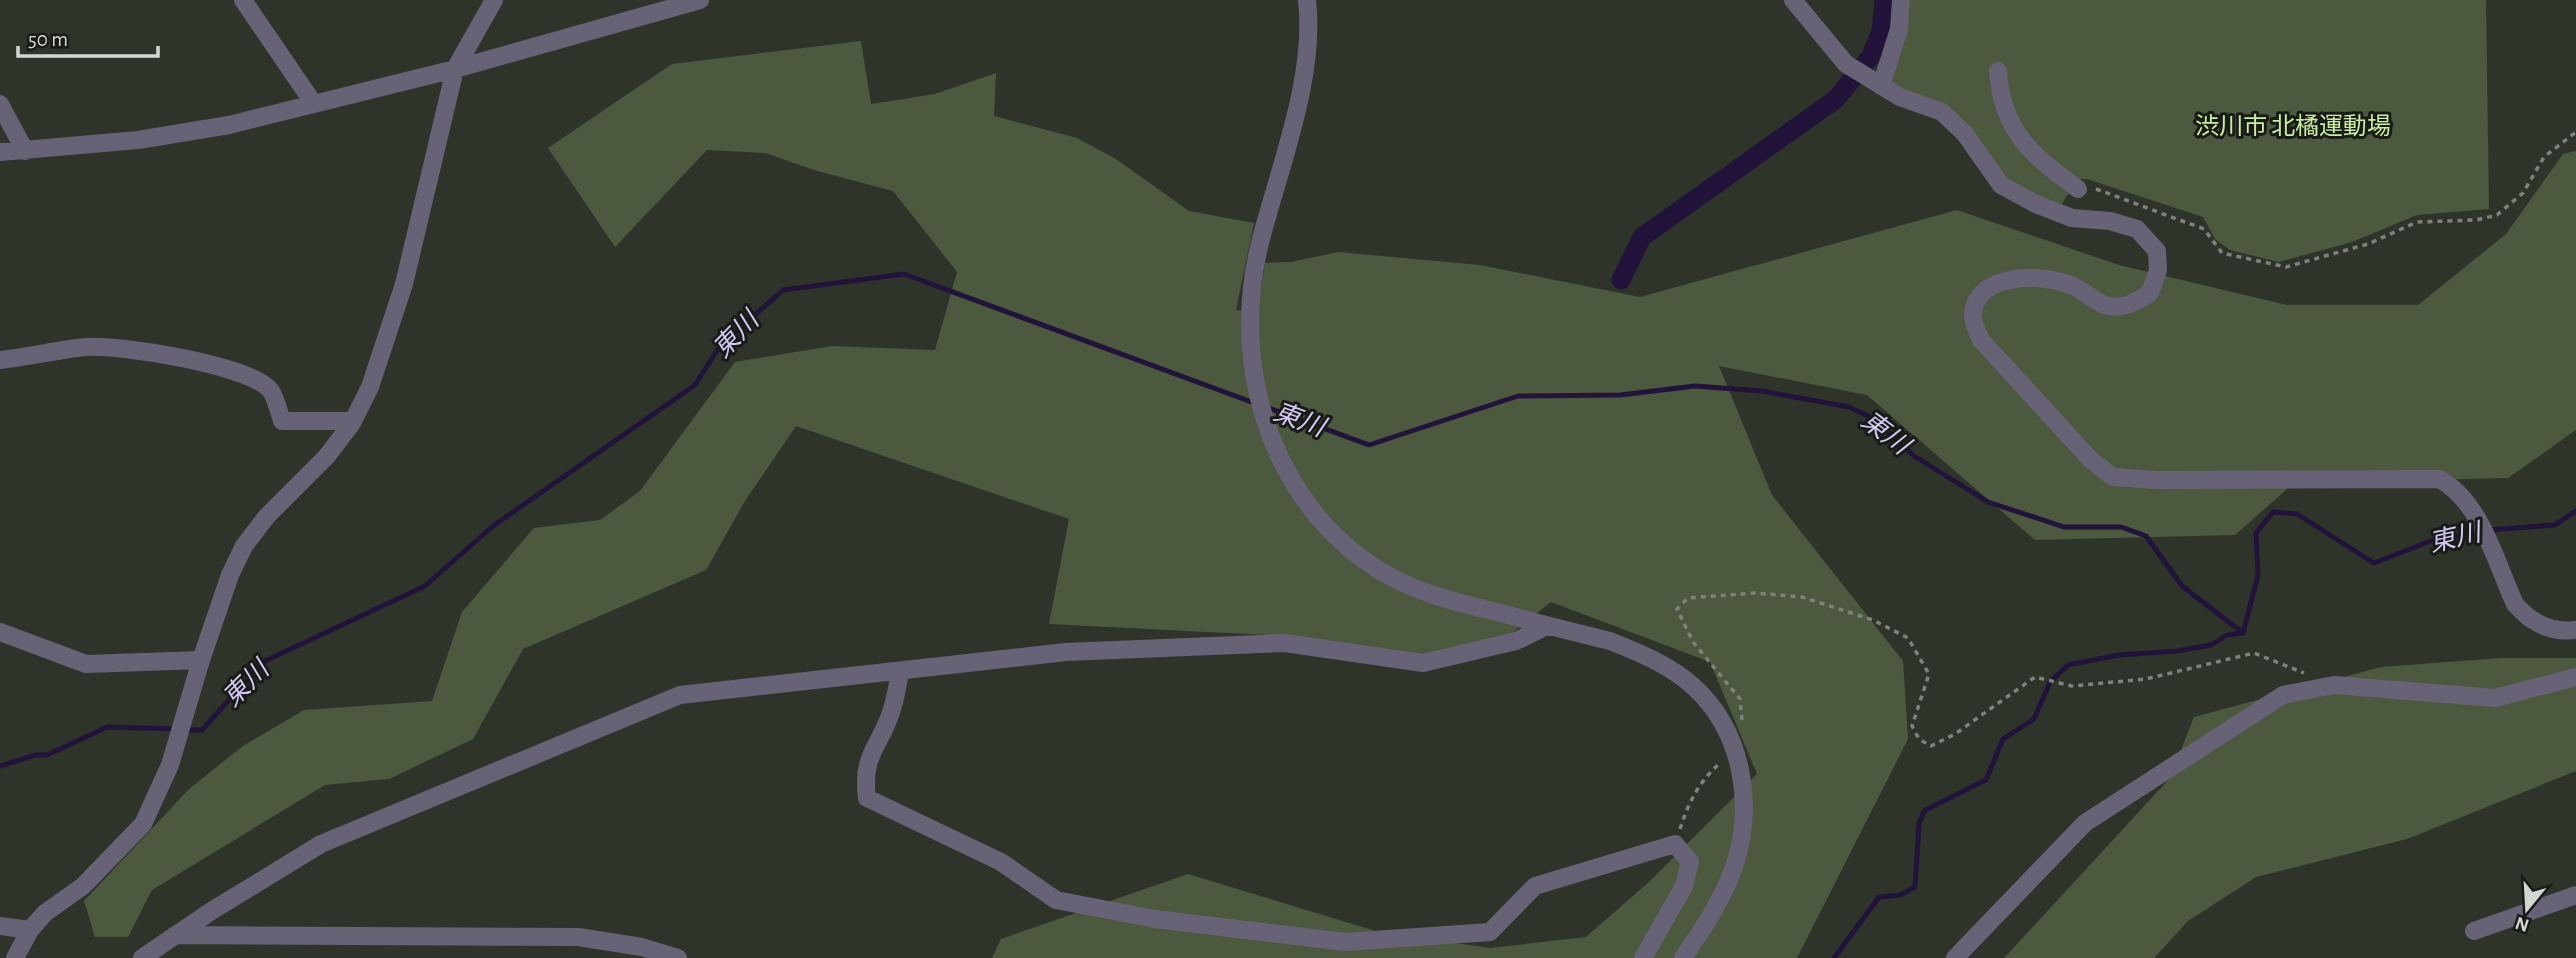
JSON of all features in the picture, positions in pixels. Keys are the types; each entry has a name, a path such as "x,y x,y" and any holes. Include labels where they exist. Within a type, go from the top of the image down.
{"street":[{"path":"243,0 314,104"},
{"path":"15,958 30,930 45,913 83,886 143,824 170,765 201,660 230,575 244,546 267,516 327,456 353,421 370,387 404,284 455,69 495,0"},
{"path":"0,152 138,140 216,127 455,69 700,0"},
{"path":"1307,0 1305,67 1259,246 1248,311 1253,369 1283,470 1325,525 1348,547 1400,581 1435,597 1610,641 1668,668 1695,688 1717,714 1734,751 1746,805 1742,839 1733,870 1714,911 1683,958"},
{"path":"1793,0 1846,64 1900,97 1942,113 1965,134 2001,185 2036,204 2072,218 2110,221 2137,229 2157,251 2158,270 2150,293 2129,306 2106,306 2071,285 2027,277 1997,283 1978,298 1972,316 1981,340 2091,460 2113,477 2158,481 2439,479 2455,488 2476,517 2520,610 2545,628 2576,630"},
{"path":"1877,84 1899,29 1900,0"},
{"path":"1998,71 2008,122 2035,158 2078,189"},
{"path":"0,104 25,151"},
{"path":"0,360 85,348 129,349 217,366 261,383 270,390 282,421 353,421"},
{"path":"142,958 174,935 321,844 680,695 1066,652 1285,643 1423,663 1516,642 1547,626"},
{"path":"0,632 86,664 201,660"},
{"path":"900,671 892,711 868,757 864,781 867,798 1001,862 1056,900 1155,919 1345,942 1490,932 1535,886 1675,844 1689,862 1684,886 1643,958"},
{"path":"1955,958 2085,823 2283,695 2334,685 2495,698 2576,677"},
{"path":"2474,931 2576,895"},
{"path":"0,926 30,930"},
{"path":"174,935 578,937 642,947 678,958"}],"path":[{"path":"2078,189 2089,186 2204,229 2222,253 2286,267 2368,244 2417,222 2476,220 2497,215 2523,192 2544,157 2576,132"},
{"path":"1675,844 1688,803 1702,779 1734,751 1743,718 1740,699 1693,642 1677,608 1688,598 1755,593 1802,597 1873,620 1908,638 1928,674 1912,726 1919,739 1931,746 1955,734 2035,677 2072,685 2146,678 2254,653 2334,685"}],"green space":[{"name":"渋川市 北橘運動場","path":"1907,0 2486,0 2489,209 2417,215 2352,242 2279,262 2230,250 2215,239 2203,217 2087,179 2078,179 2061,205 2022,191 2001,177 1974,136 1896,88 1889,78"},
{"path":"861,41 871,104 935,94 996,73 994,116 1077,138 1116,159 1189,211 1254,223 1236,310 1257,312 1265,263 1291,262 1338,252 1480,265 1640,297 1957,210 2119,265 2287,305 2418,305 2506,234 2563,154 2576,151 2576,430 2508,478 2294,483 2235,535 2035,540 1867,395 1719,366 1772,495 1903,661 1908,739 1797,958 992,958 1001,939 1188,874 1379,932 1490,948 1586,937 1650,881 1757,774 1710,662 1551,602 1501,642 1424,659 1288,636 1049,624 1069,519 796,426 745,501 706,570 523,649 473,739 389,779 325,785 152,890 128,937 95,937 84,901 189,789 243,746 304,710 432,701 462,612 534,528 600,520 640,491 735,362 832,346 935,350 957,272 893,191 814,170 765,153 707,150 615,247 548,148 672,64"},
{"path":"2501,658 2576,658 2576,771 2407,839 2256,877 2188,921 2154,958 2004,958 2170,778 2194,717 2381,667"}],"waterway":[{"path":"1621,280 1642,237 1836,99 1871,56 1881,31 1884,0"},
{"name":"東川","path":"185,730 202,730 263,662 425,586 493,526 695,385 720,346 783,290 904,274 1257,404"},
{"name":"東川","path":"1266,407 1369,445 1518,396 1620,395 1695,386 1762,391 1849,407 1874,419 1914,456 1988,502 2064,527 2121,527 2146,536 2182,586 2243,633"},
{"name":"東川","path":"2488,530 2555,525 2576,511"},
{"name":"東川","path":"2243,633 2258,575 2256,533 2273,512 2297,514 2374,563 2433,540 2479,532"},
{"path":"1834,958 1879,897 1900,895 1915,887 1919,824 1924,811 1986,780 2003,739 2034,719 2050,682 2068,665 2119,655 2177,651 2211,645 2227,635 2243,633"},
{"name":"東川","path":"0,766 35,755 47,755 107,727 176,729"}]}
